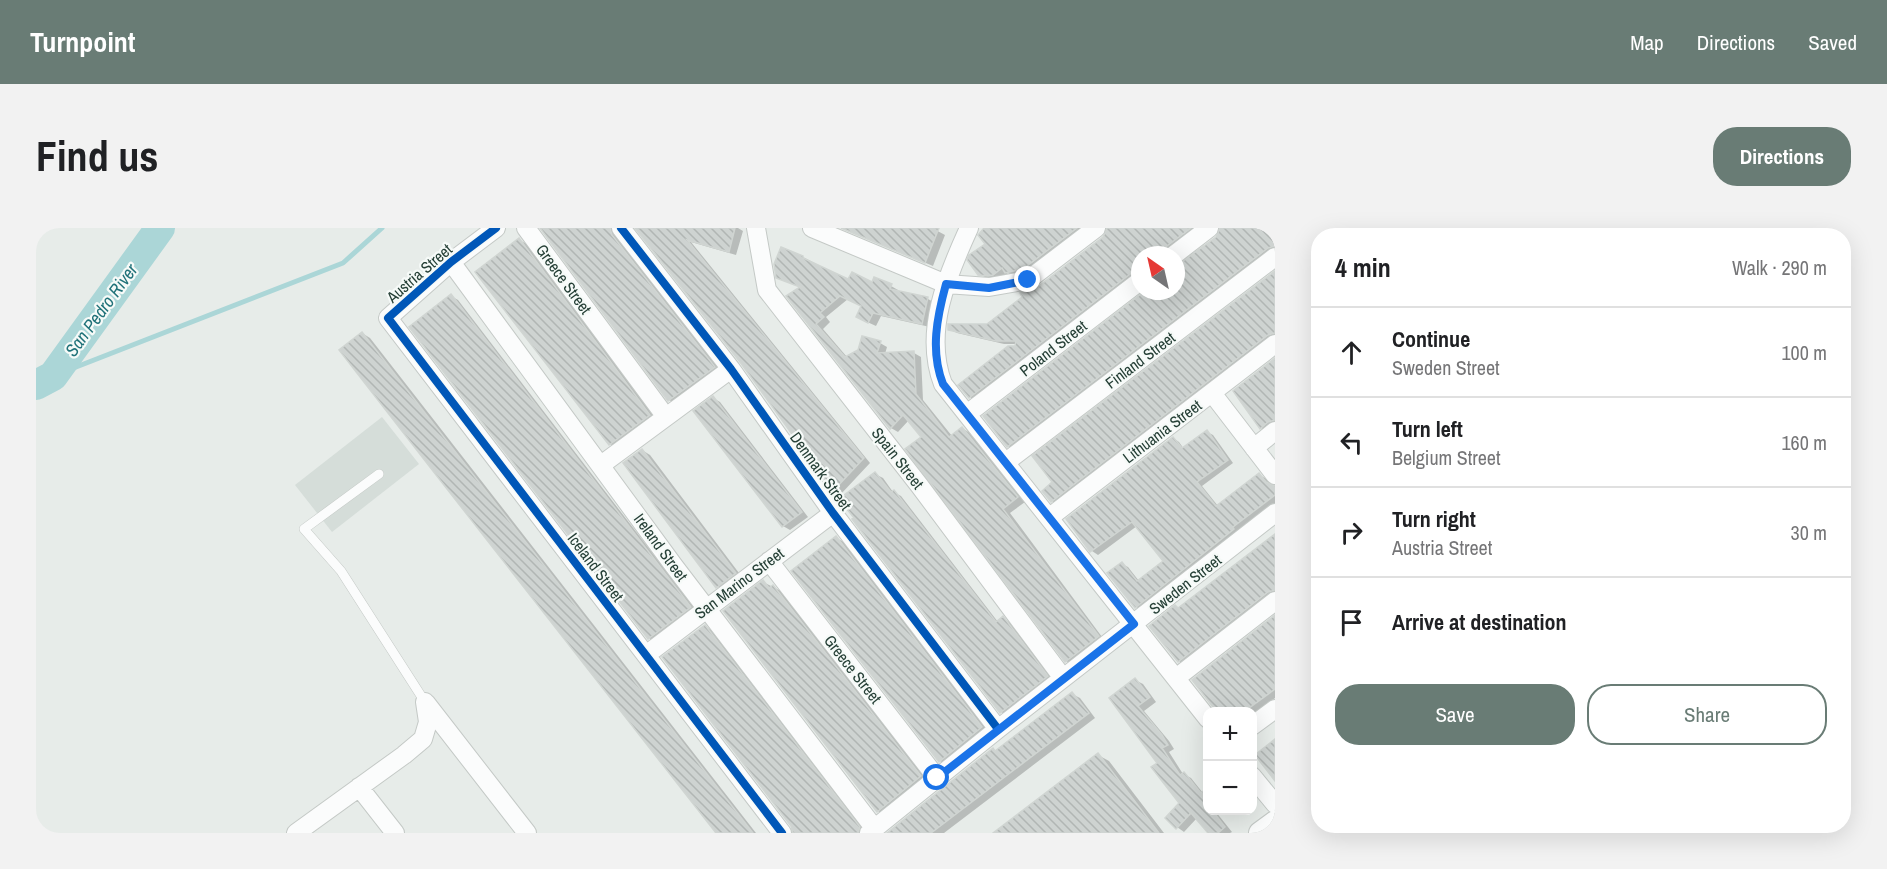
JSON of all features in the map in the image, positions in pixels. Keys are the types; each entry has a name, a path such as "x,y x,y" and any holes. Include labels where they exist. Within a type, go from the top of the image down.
{"street":[{"name":"Austria Street","path":"388,318 451,262 496,228"},
{"name":"Greece Street","path":"526,228 666,417"},
{"name":"Denmark Street","path":"621,228 731,369 833,513 998,729"},
{"name":"Spain Street","path":"756,228 767,290 919,485 1063,678"},
{"path":"812,228 946,284 989,288 1028,280 1096,228"},
{"path":"969,228 946,284 938,315 937,367 943,384 1203,713"},
{"path":"1185,247 1209,228"},
{"name":"Finland Street","path":"1006,462 1275,257"},
{"name":"Ireland Street","path":"451,262 872,831"},
{"name":"Poland Street","path":"967,414 1131,288"},
{"name":"Iceland Street","path":"388,318 782,833"},
{"name":"Lithuania Street","path":"1050,517 1275,344"},
{"path":"601,465 731,369"},
{"path":"1212,393 1275,475"},
{"path":"1254,448 1275,430"},
{"name":"San Marino Street","path":"646,655 833,513"},
{"name":"Sweden Street","path":"872,831 998,729 1275,513"},
{"name":"Greece Street","path":"769,561 937,778"},
{"path":"1176,678 1275,601"},
{"path":"296,833 423,739 428,722 425,702"},
{"path":"425,702 526,833"},
{"path":"1257,722 1275,709"},
{"path":"1257,782 1275,804"},
{"path":"359,787 395,833"},
{"path":"1260,833 1275,822"}],"lane":[{"path":"379,474 304,529 341,571 425,702"}],"shaded area":[{"path":"382,417 419,464 332,532 295,485"}],"building":[{"path":"540,228 610,228 612,235 715,367 668,401"},
{"path":"635,228 735,228 729,252 687,240 864,458 833,491 740,362"},
{"path":"841,228 939,228 925,263"},
{"path":"984,228 1077,228 1023,269 1005,273 1002,268 988,276 978,275 967,260 969,255 985,244 978,235"},
{"path":"1107,228 1191,228 1167,246 1131,246 1131,274 969,398 958,385 1008,346 1015,346 1016,341 996,341 948,330 948,324 987,324 1022,297 1020,293 1035,289 1103,237"},
{"path":"1220,228 1275,228 1275,246 1268,248 1007,447 983,416 1133,300 1185,300 1185,259 1216,237"},
{"path":"519,238 650,415 609,445 475,272"},
{"path":"781,247 848,279 852,272 872,282 874,277 892,284 890,289 928,297 922,324 873,313 868,323 856,317 861,306 840,296 820,313 824,317 816,324 845,357 858,350 862,336 881,341 877,353 914,351 916,394 949,437 962,427 1018,497 1003,509 1099,636 1065,662 905,449 921,437 903,415 890,429 786,296 800,287 776,278 774,264"},
{"path":"1275,271 1275,333 1268,335 1051,502 1042,491 1052,482 1032,456"},
{"path":"451,294 691,607 648,639 409,327"},
{"path":"362,332 753,833 716,833 440,480 339,350"},
{"path":"1275,358 1275,420 1268,422 1260,429 1233,391"},
{"path":"713,396 802,512 782,527 693,411"},
{"path":"1207,430 1228,460 1197,482 1216,506 1259,473 1266,482 1275,486 1275,495 1135,608 1107,573 1122,562 1137,581 1163,561 1132,522 1090,552 1066,519 1173,437 1182,448"},
{"path":"642,449 736,573 716,588 623,463"},
{"path":"875,472 891,492 894,490 996,622 1003,616 1048,676 1000,713 839,499"},
{"path":"1275,534 1275,590 1268,592 1178,662 1149,626 1175,605 1178,608"},
{"path":"836,536 982,727 939,762 791,571"},
{"path":"763,580 769,588 773,585 921,776 877,812 723,611"},
{"path":"1275,615 1275,689 1250,707 1213,707 1192,680"},
{"path":"705,625 860,827 858,833 793,833 791,826 662,657"},
{"path":"1135,678 1150,697 1138,706 1162,735 1168,745 1162,748 1180,775 1184,772 1201,793 1203,791 1203,815 1216,815 1225,827 1218,833 1208,833 1191,813 1176,829 1165,818 1179,803 1151,767 1157,763 1109,698"},
{"path":"1072,692 1089,713 931,833 887,833 993,748 995,751"},
{"path":"1275,739 1275,781 1257,758 1257,753"},
{"path":"1098,753 1159,833 993,833"}],"waterway":[{"name":"San Pedro River","path":"36,385 53,376 160,228"},
{"path":"53,376 343,263 382,228"}],"cycle path":[{"path":"496,228 451,262 388,318 782,833"},
{"path":"621,228 731,369 833,513 998,729"}],"route":[{"path":"937,778 1134,624 943,384 937,367 938,315 946,284 989,288 1028,280"}]}
